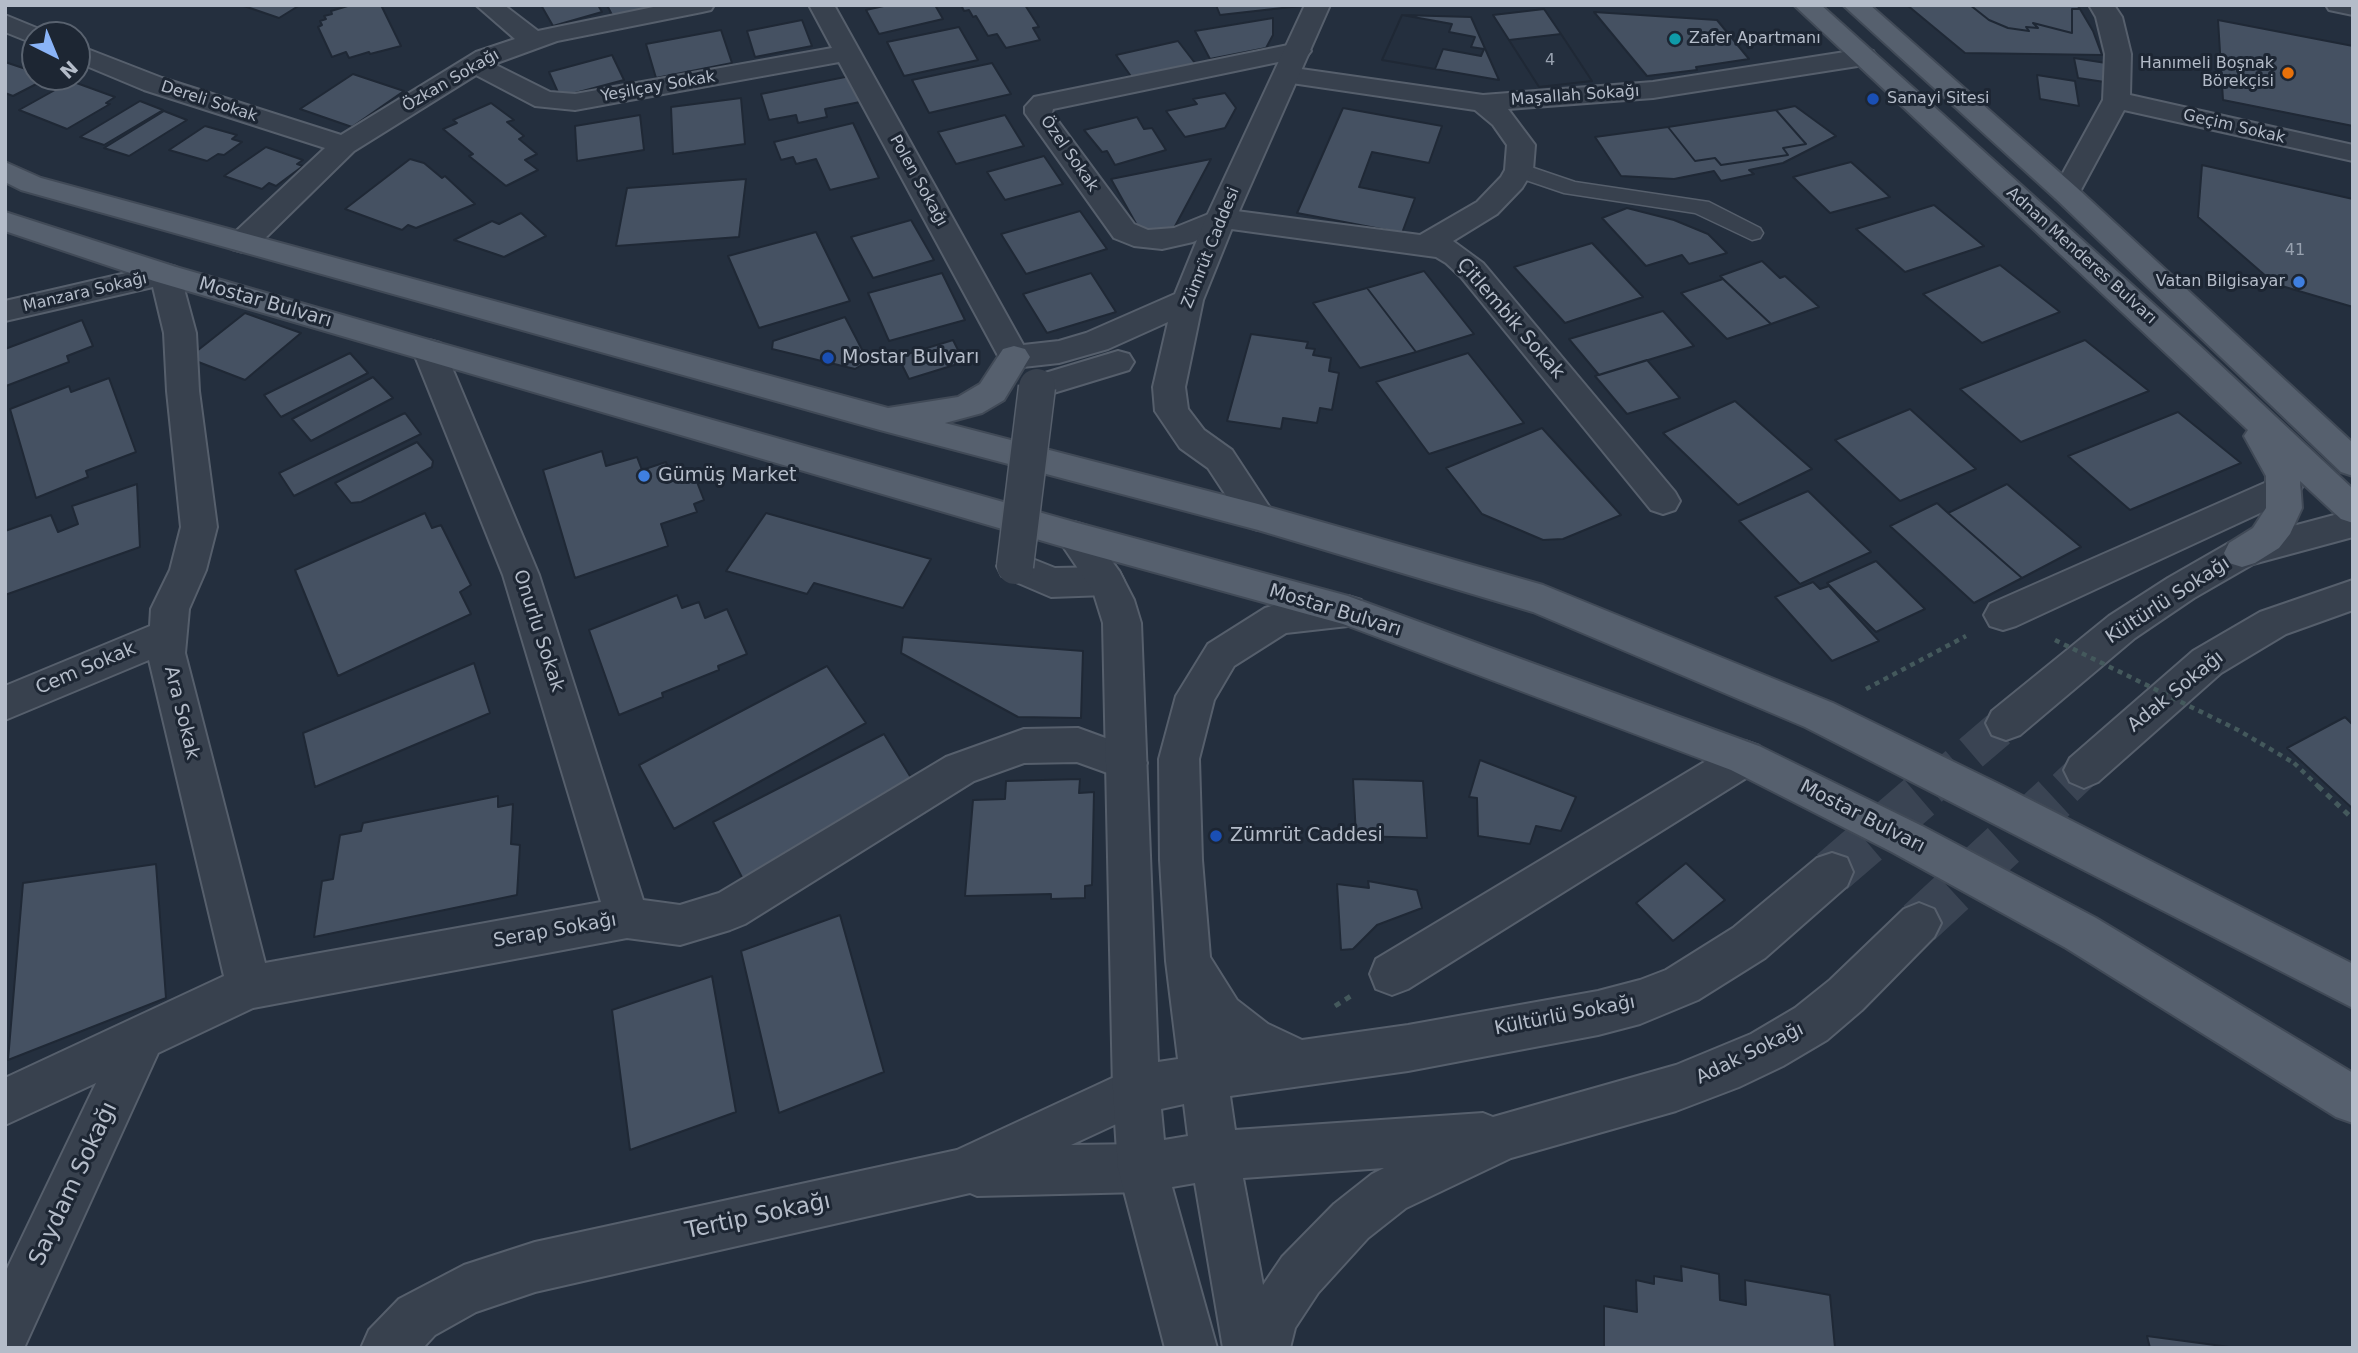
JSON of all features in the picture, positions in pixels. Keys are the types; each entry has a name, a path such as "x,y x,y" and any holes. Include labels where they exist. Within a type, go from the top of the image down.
{"main road":[{"name":"Adnan Menderes Bulvarı","path":"1807,5 2218,382 2353,510"},
{"name":"Adnan Menderes Bulvarı","path":"1855,5 2066,193 2353,463"},
{"path":"5,171 31,184 880,418 1258,517 1543,600 1818,715 1989,799 2353,987"},
{"name":"Mostar Bulvarı","path":"5,221 165,274 429,351 1074,536 1348,611 1745,758 1907,839 2081,933 2353,1100"},
{"path":"880,418 954,410 970,405 992,392 1003,379 1014,357"},
{"path":"2218,382 2268,445 2283,475 2285,488 2284,508 2277,524 2266,538 2242,553"},
{"path":"2315,425 2353,439"}],"street":[{"path":"488,5 533,40"},
{"name":"Özkan Sokağı","path":"243,242 344,145 475,64 533,40 702,5"},
{"name":"Polen Sokağı","path":"821,5 1014,357"},
{"name":"Zümrüt Caddesi","path":"1258,517 1220,459 1192,439 1172,411 1169,387 1188,300 1221,218 1318,5"},
{"path":"2066,193 2116,100 2118,54 2109,17 2101,5"},
{"path":"2338,5 2353,8"},
{"name":"Yeşilçay Sokak","path":"475,64 544,100 575,102 848,53"},
{"name":"Maşallah Sokağı","path":"1292,63 1483,103 1653,90 1864,57"},
{"name":"Dereli Sokak","path":"91,59 153,84 344,145"},
{"name":"Özel Sokak","path":"1221,218 1183,235 1162,240 1144,239 1124,231 1039,113 1038,107 1044,103 1292,63"},
{"name":"Geçim Sokak","path":"2116,100 2353,153"},
{"path":"1424,247 1487,208 1506,189 1519,170 1521,145 1503,119 1483,103"},
{"name":"Çitlembik Sokak","path":"1221,218 1443,248 1457,256 1472,270 1663,501"},
{"name":"Manzara Sokağı","path":"5,311 165,274"},
{"name":"Ara Sokak","path":"165,274 180,333 183,391 199,527 188,570 170,609 166,653 249,987"},
{"path":"1014,357 1059,352 1097,341 1188,300"},
{"name":"Onurlu Sokak","path":"429,351 522,575 627,918"},
{"path":"1106,581 1051,583 1015,566 1037,387 1118,362"},
{"path":"2003,615 2285,488"},
{"name":"Kültürlü Sokağı","path":"2006,723 2122,627 2242,553 2353,523"},
{"path":"1074,536 1106,581 1116,600 1122,622 1136,1090 1142,1168 1191,1348"},
{"name":"Adak Sokağı","path":"2084,769 2207,662 2273,623 2353,595"},
{"path":"2314,610 2353,618"},
{"path":"1249,1348 1215,1156 1188,961 1181,860 1179,759 1195,696 1220,655 1278,620 1348,611"},
{"name":"Cem Sokak","path":"5,704 167,635"},
{"name":"Serap Sokağı","path":"5,1102 249,987 627,918 680,925 730,910 960,769 1024,746 1079,746 1127,763"},
{"path":"1392,974 1745,758"},
{"name":"Kültürlü Sokağı","path":"1204,1077 1408,1048 1598,1013 1640,1002 1682,985 1728,958 1832,872"},
{"name":"Adak Sokağı","path":"1506,1136 1676,1088 1723,1071 1767,1050 1811,1024 1846,995 1919,923"},
{"path":"1188,961 1222,1016 1252,1040 1301,1063"},
{"name":"Saydam Sokağı","path":"5,1330 142,1037"},
{"name":"Tertip Sokağı","path":"387,1348 417,1317 464,1290 535,1267 961,1173 1136,1090 1204,1077"},
{"path":"961,1173 1142,1168 1215,1156 1506,1136"},
{"path":"1264,1348 1272,1317 1293,1286 1351,1221 1389,1191 1506,1136"}],"lane":[{"path":"1519,170 1572,188 1701,207 1752,233"}],"path":[{"path":"1818,715 2003,615"},
{"path":"2055,640 2238,730 2294,763 2353,819"}],"building":[{"path":"300,5 279,18 244,6"},
{"path":"351,5 381,5 401,46 349,58 346,52 332,57 318,27 322,25 320,21 326,19 324,16 332,14 331,11"},
{"path":"541,5 598,5 602,12 553,26"},
{"path":"607,5 666,5 614,19"},
{"path":"888,5 935,5 943,19 879,34 866,10"},
{"path":"961,5 1025,5 1039,27 1033,28 1040,40 1006,48 997,34 988,36 976,16 973,17 969,10 964,11"},
{"path":"1216,5 1299,5 1300,6 1220,15"},
{"path":"1907,5 1970,5 1989,20 2008,28 2029,31 2026,27 2038,28 2033,23 2072,33 2072,9 2080,9 2093,31 2102,55 1965,53"},
{"path":"1970,5 2077,5 2080,9 2072,9 2072,33 2033,23 2038,28 2026,27 2029,31 2008,28 1989,20"},
{"path":"1544,9 1592,81 1539,87 1493,15"},
{"name":"Zafer Apartmanı","path":"1594,12 1717,20 1749,59 1696,67 1697,70 1647,76"},
{"path":"1402,15 1471,17 1499,80 1382,60"},
{"path":"1402,15 1452,24 1449,32 1475,37 1471,47 1484,49 1481,56 1443,49 1435,69 1382,60"},
{"path":"1273,18 1273,35 1266,48 1210,59 1195,31"},
{"path":"802,20 812,46 755,57 747,31"},
{"path":"2218,20 2353,46 2353,126 2223,100"},
{"path":"959,27 978,60 904,76 887,42"},
{"path":"721,30 732,63 656,78 646,44"},
{"path":"1561,34 1592,81 1539,87 1509,40"},
{"path":"1178,41 1198,67 1135,82 1116,55"},
{"path":"612,55 624,80 560,97 549,72"},
{"path":"2074,58 2106,63 2111,83 2078,78"},
{"path":"5,62 21,67 23,91 13,96 5,93"},
{"path":"992,63 1011,94 929,113 912,80"},
{"path":"353,74 404,91 352,127 300,109"},
{"path":"2037,75 2075,81 2079,106 2040,99"},
{"path":"850,76 860,102 825,109 827,117 798,123 796,115 769,120 761,94"},
{"path":"91,88 115,97 106,103 110,104 67,129 19,110 53,91 91,91"},
{"path":"1225,93 1236,108 1225,128 1185,137 1166,111 1197,104 1193,99"},
{"path":"741,98 745,144 673,154 671,107"},
{"path":"140,101 163,110 104,145 80,137"},
{"path":"491,103 514,120 507,122 524,136 519,139 537,154 525,160 538,170 506,186 469,156 473,154 443,129 457,123 453,120"},
{"path":"1795,106 1836,136 1783,163 1749,170 1754,174 1721,181 1714,171 1674,179 1621,176 1595,137 1668,127 1695,161 1715,158 1721,165 1788,155 1783,148 1806,144 1776,110"},
{"path":"1343,108 1442,126 1429,163 1372,152 1359,187 1415,198 1402,233 1297,213"},
{"path":"1776,110 1806,144 1783,148 1788,155 1721,165 1715,158 1695,161 1668,127"},
{"path":"164,111 187,120 129,156 104,148"},
{"path":"640,115 644,150 577,161 575,126"},
{"path":"1005,115 1024,146 956,164 938,132"},
{"path":"1137,117 1144,129 1152,128 1166,150 1115,165 1107,151 1102,152 1084,130"},
{"path":"853,123 879,178 830,190 816,159 796,164 793,157 781,160 774,142"},
{"path":"205,126 237,135 232,139 242,142 224,155 218,154 207,161 169,150"},
{"path":"266,147 303,160 297,164 303,166 276,186 269,183 262,189 224,176"},
{"path":"1044,156 1063,184 1005,200 987,172"},
{"path":"410,159 424,163 442,178 445,176 475,204 416,228 408,225 402,230 345,209"},
{"path":"1211,159 1173,230 1139,229 1111,179"},
{"path":"1851,162 1890,197 1830,213 1793,177"},
{"path":"2202,165 2353,199 2353,307 2275,284 2198,217"},
{"path":"746,179 739,237 616,246 627,188"},
{"path":"1934,205 1984,246 1905,272 1856,229"},
{"path":"1627,208 1674,220 1708,234 1727,253 1689,264 1682,255 1646,266 1602,218"},
{"path":"1080,211 1107,249 1026,274 1001,234"},
{"path":"521,213 546,236 504,257 454,240 492,221 499,224"},
{"path":"911,220 934,260 873,278 851,237"},
{"path":"816,232 850,301 759,328 728,256"},
{"path":"1592,243 1643,297 1565,323 1514,267"},
{"path":"1762,261 1780,278 1785,276 1819,307 1771,324 1720,276"},
{"path":"2000,265 2060,312 1982,343 1923,294"},
{"path":"1424,271 1474,334 1416,352 1367,288"},
{"path":"942,273 965,320 889,341 868,293"},
{"path":"1091,273 1116,312 1047,333 1023,294"},
{"path":"1723,279 1771,324 1727,339 1681,293"},
{"path":"1367,288 1416,352 1360,368 1313,303"},
{"path":"1663,311 1694,346 1599,375 1569,339"},
{"path":"245,313 301,333 245,380 188,358"},
{"path":"845,317 868,361 855,369 772,349 773,341"},
{"path":"82,320 93,346 67,356 69,362 6,386 5,349"},
{"path":"1251,334 1308,342 1306,348 1315,349 1313,355 1331,358 1329,371 1339,373 1332,410 1320,408 1317,423 1283,418 1281,429 1227,421"},
{"path":"953,340 964,362 909,379 898,357"},
{"path":"2085,340 2149,391 2021,442 1960,389"},
{"path":"350,353 368,373 281,417 264,395"},
{"path":"1468,353 1524,423 1429,454 1376,382"},
{"path":"1647,360 1680,398 1627,414 1595,376"},
{"path":"373,377 393,398 311,441 292,419"},
{"path":"109,378 136,452 86,471 88,477 36,498 10,409 69,386 71,392"},
{"path":"1735,401 1812,469 1738,505 1663,433"},
{"path":"1910,409 1976,469 1900,501 1835,440"},
{"path":"2178,412 2241,463 2130,510 2068,456"},
{"path":"405,413 421,434 294,496 279,473"},
{"path":"1542,428 1621,515 1563,539 1543,540 1482,514 1446,468"},
{"path":"417,442 433,461 432,467 361,502 351,503 335,483"},
{"path":"602,451 606,466 637,457 642,470 666,462 669,471 678,468 681,476 693,472 704,500 694,504 697,512 661,524 668,546 575,578 543,470"},
{"path":"137,484 140,547 5,595 5,531 51,515 58,532 78,524 72,506"},
{"path":"2007,484 2081,547 2022,578 1948,513"},
{"path":"1808,491 1871,552 1800,584 1739,521"},
{"path":"1937,503 2022,578 1974,603 1890,526"},
{"path":"425,513 432,528 441,525 471,585 460,592 471,614 338,676 295,570"},
{"path":"766,513 931,559 903,608 814,583 807,594 726,571"},
{"path":"1876,561 1925,609 1876,632 1827,583"},
{"path":"1813,582 1820,589 1829,586 1879,641 1832,661 1775,597"},
{"path":"677,595 682,608 699,602 705,618 727,609 747,654 718,666 719,670 662,693 663,697 619,715 589,630"},
{"path":"903,637 1083,651 1081,718 1018,717 901,653"},
{"path":"474,663 490,713 315,787 303,733"},
{"path":"827,666 866,723 674,829 639,765"},
{"path":"2345,717 2353,725 2353,809 2287,748"},
{"path":"884,734 918,789 745,883 713,822"},
{"path":"1480,760 1576,797 1561,831 1536,826 1530,844 1478,836 1477,798 1469,797"},
{"path":"1080,779 1079,793 1094,792 1092,885 1085,886 1085,898 1051,899 1051,894 965,896 973,800 1005,799 1006,781"},
{"path":"1353,779 1423,781 1427,838 1356,836"},
{"path":"498,796 498,807 513,804 511,844 520,845 517,895 314,937 322,881 333,879 340,835 361,831 363,823"},
{"path":"1686,863 1725,900 1673,941 1636,903"},
{"path":"156,864 166,998 8,1060 23,883"},
{"path":"1368,881 1417,890 1422,908 1377,925 1353,949 1341,950 1337,884 1369,888"},
{"path":"840,915 884,1072 779,1113 741,951"},
{"path":"712,976 736,1112 630,1150 612,1010"},
{"path":"1681,1266 1719,1274 1720,1300 1746,1305 1745,1280 1830,1295 1835,1348 1604,1348 1604,1306 1637,1312 1636,1280 1654,1284 1654,1276 1682,1281"},
{"path":"2147,1336 2237,1348 2150,1348"}],"tunnel":[{"path":"1930,788 2006,723"},
{"path":"2065,788 2084,770"},
{"path":"1832,872 1932,786"},
{"path":"1919,923 2067,786"}],"place":[{"name":"Zafer Apartmanı","path":"1675,39"},
{"name":"Hanımeli Boşnak Börekçisi","path":"2288,73"},
{"name":"Sanayi Sitesi","path":"1873,99"},
{"name":"Vatan Bilgisayar","path":"2299,282"},
{"name":"Mostar Bulvarı","path":"828,358"},
{"name":"Gümüş Market","path":"644,476"},
{"name":"Zümrüt Caddesi","path":"1216,836"}]}
